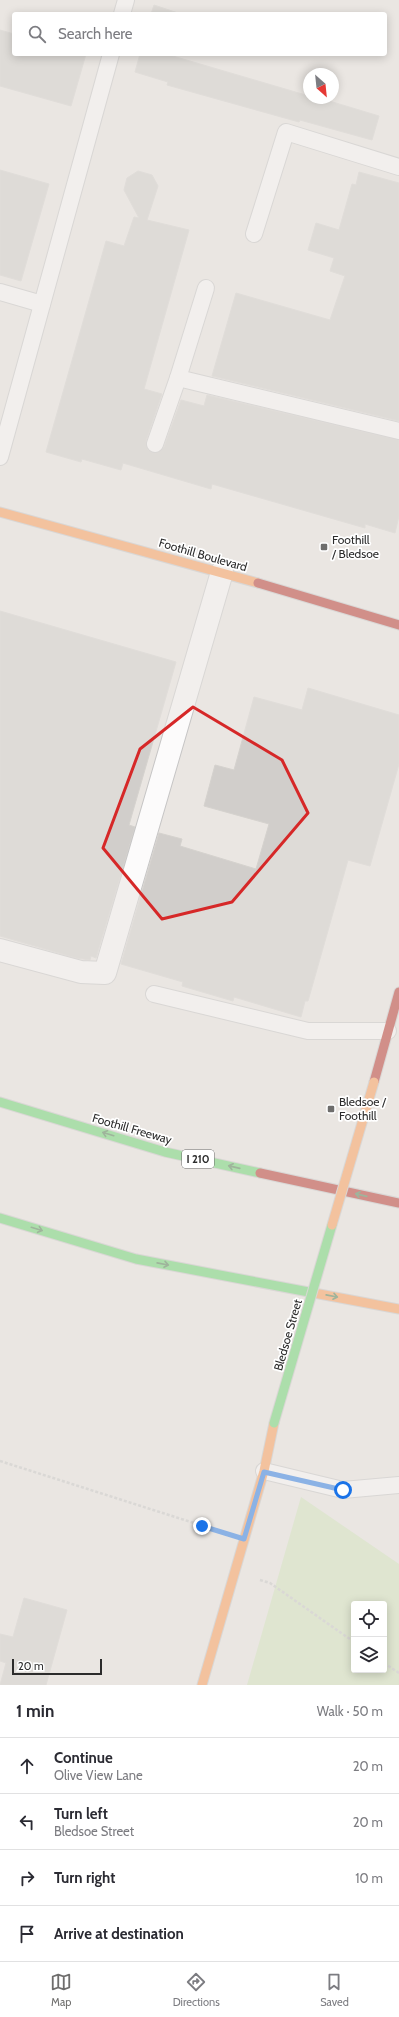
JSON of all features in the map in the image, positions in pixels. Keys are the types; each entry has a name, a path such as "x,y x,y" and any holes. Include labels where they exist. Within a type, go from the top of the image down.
{"main road":[{"name":"Foothill Boulevard","path":"0,512 222,572 399,625"},
{"name":"Bledsoe Street","path":"202,1685 264,1472 274,1423 399,992"},
{"name":"Foothill Freeway","path":"0,1102 165,1152 399,1203"},
{"path":"0,1218 136,1259 399,1309"}],"street":[{"path":"0,950 81,972 104,973 222,572"}],"lane":[{"path":"123,12 126,0"},
{"path":"0,457 110,56"},
{"path":"254,234 286,132 399,167"},
{"path":"155,444 178,378 206,288"},
{"path":"0,292 42,304"},
{"path":"178,378 399,431"},
{"path":"154,994 308,1031 388,1031"},
{"path":"264,1472 343,1490 399,1485"}],"path":[{"path":"0,1461 244,1539"},
{"path":"235,1572 270,1583 351,1640"},
{"path":"387,1665 399,1673"}],"highlighted area":[{"path":"193,707 282,760 308,813 232,902 162,919 103,848 140,749"}],"green space":[{"path":"301,1497 399,1564 399,1685 247,1685"}],"building":[{"path":"154,5 175,12 152,12"},
{"path":"0,30 12,33 12,56 85,56 71,106 0,86"},
{"path":"139,56 173,56 303,94 303,104 339,104 379,116 372,140 300,120 299,122 167,85 168,82 135,72"},
{"path":"0,170 49,184 21,281 0,275"},
{"path":"138,171 152,175 158,186 147,220 189,230 144,389 162,394 146,441 148,450 156,453 164,447 181,400 204,406 207,395 399,440 399,516 395,533 365,524 365,528 212,484 211,489 123,463 121,470 82,459 81,462 46,452 106,241 124,246 134,217 139,218 124,190 127,178"},
{"path":"359,172 399,183 399,421 212,376 236,293 330,320 345,276 330,271 334,258 308,250 316,223 339,230 352,184 356,185"},
{"path":"0,611 176,662 129,825 135,827 96,958 91,956 90,960 76,958 0,936"},
{"path":"308,688 399,715 399,764 370,866 348,860 308,1001 305,1001 301,1017 234,997 233,1001 182,986 183,982 121,964 159,833 182,839 180,846 256,869 269,824 204,806 215,765 234,770 254,697 302,710"},
{"path":"24,1598 67,1610 46,1685 0,1685 6,1663 0,1661 0,1634 13,1637"}],"traffic: fast":[{"path":"0,1102 165,1152 260,1173"},
{"path":"0,1218 136,1259 314,1293"},
{"path":"274,1423 332,1225"}],"traffic: slow":[{"path":"0,512 258,583"},
{"path":"332,1225 374,1082"},
{"path":"314,1293 399,1309"},
{"path":"202,1685 264,1471 274,1423"}],"traffic: jam":[{"path":"258,583 399,625"},
{"path":"374,1082 399,992"},
{"path":"260,1173 399,1203"}],"place":[{"name":"Foothill / Bledsoe","path":"324,547"},
{"name":"Bledsoe / Foothill","path":"331,1109"}],"route":[{"path":"202,1526 244,1539 264,1472 343,1490"}]}
